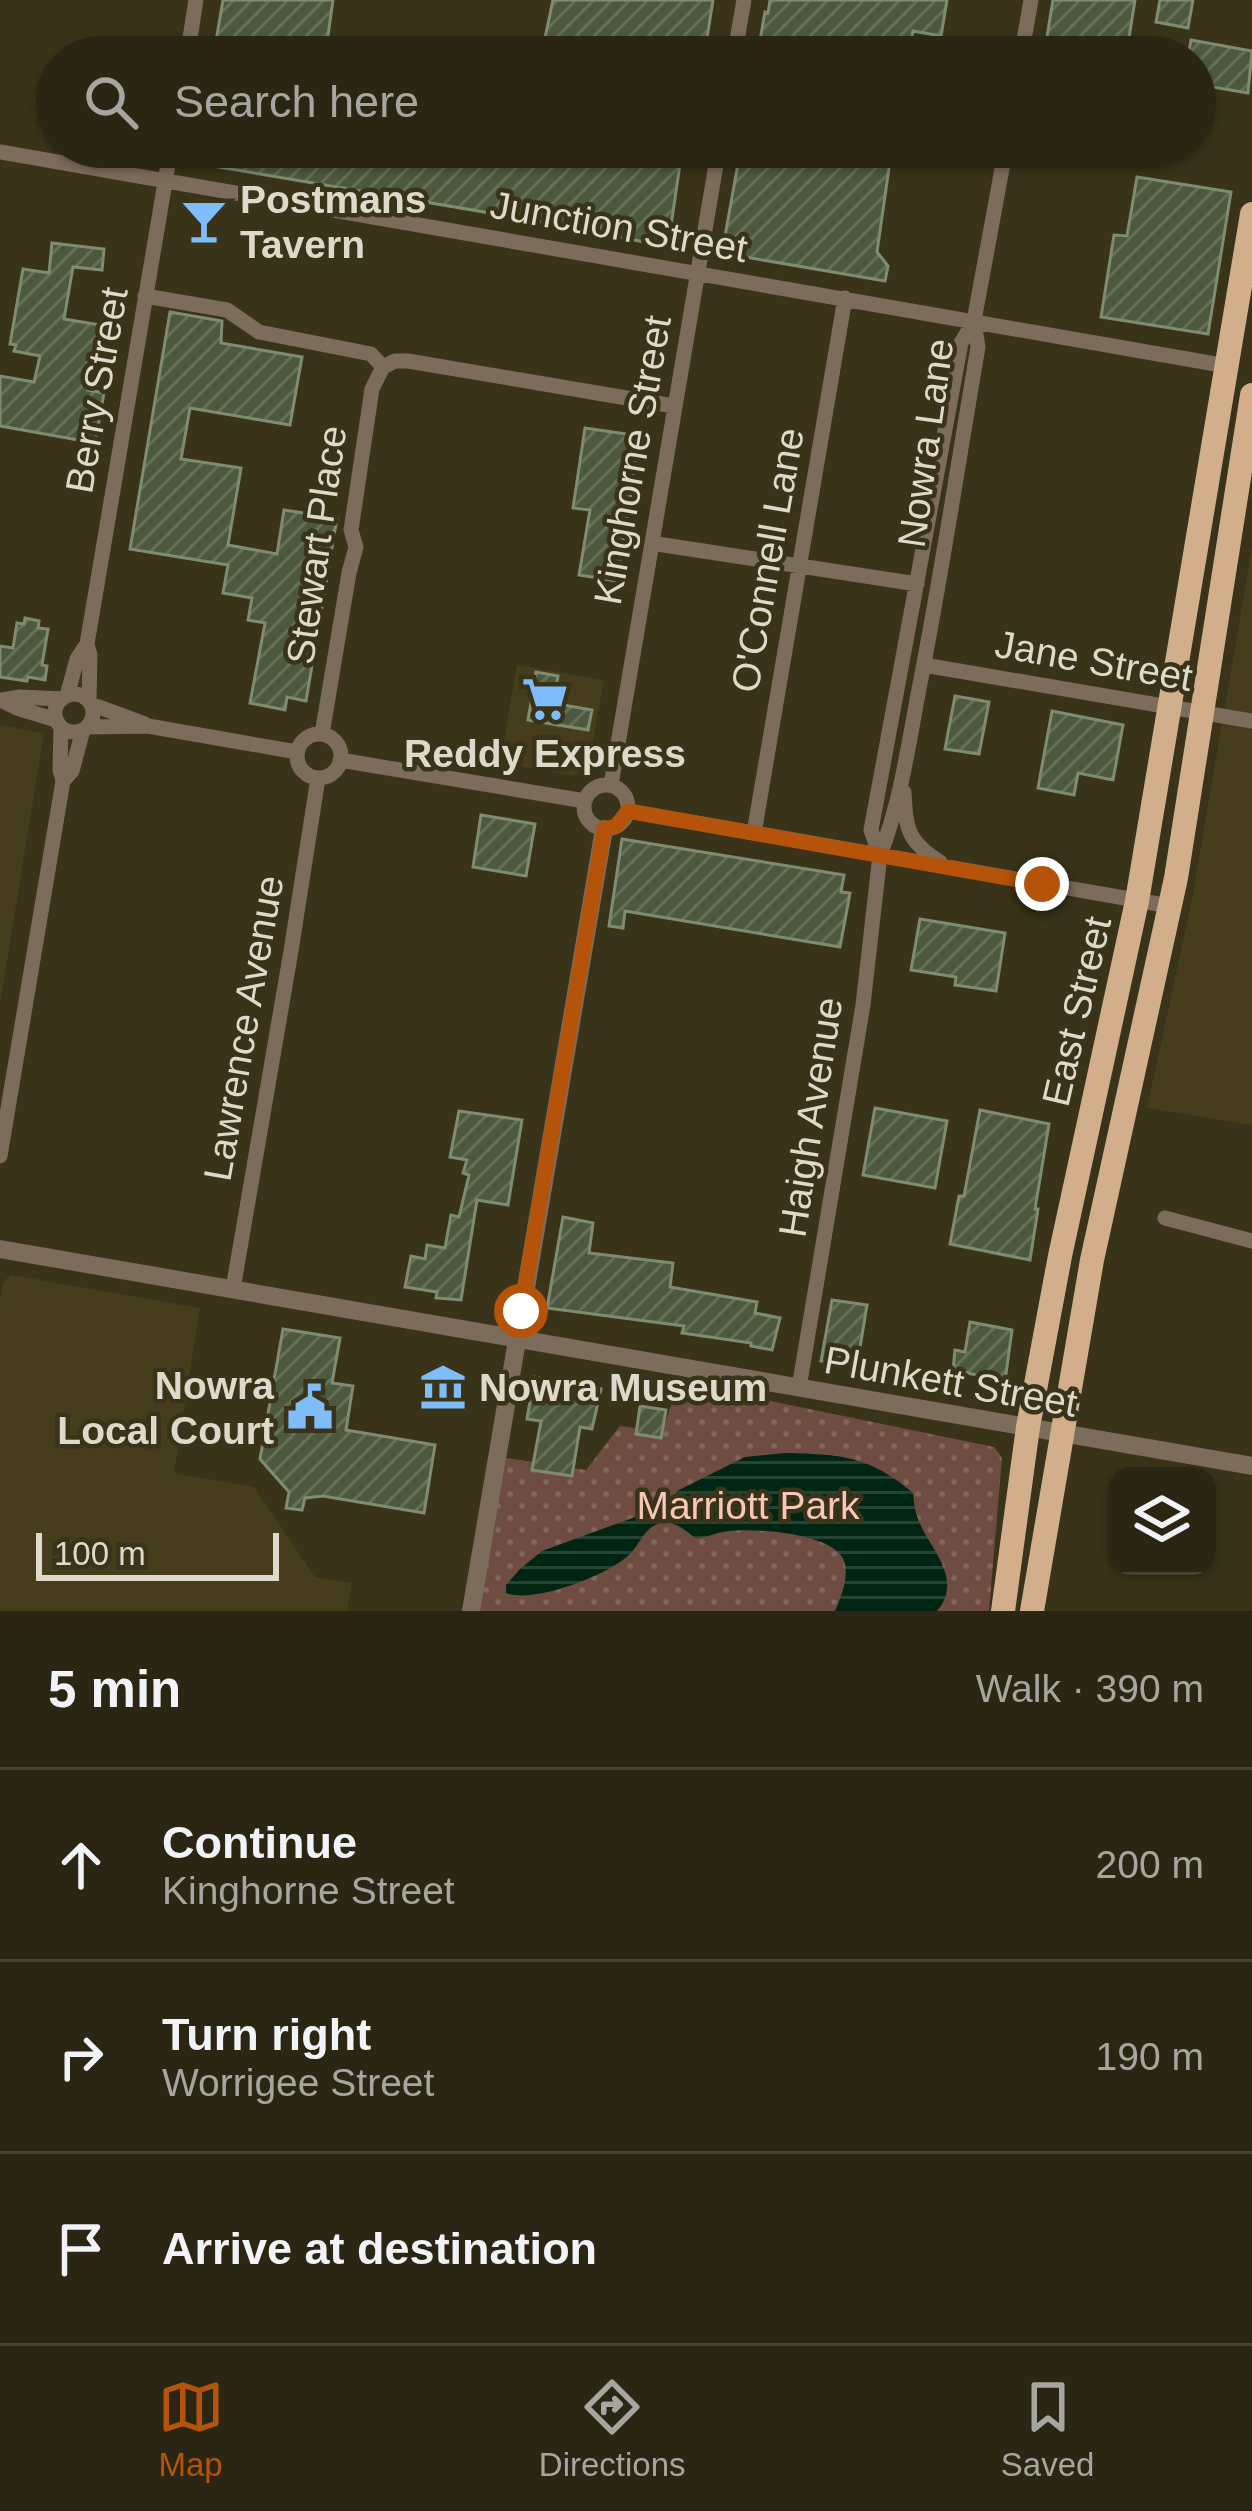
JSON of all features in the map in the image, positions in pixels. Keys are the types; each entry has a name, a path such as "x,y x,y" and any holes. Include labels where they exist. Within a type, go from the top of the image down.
{"highway":[{"name":"East Street","path":"1003,1611 1028,1427 1137,901 1252,214"},
{"name":"East Street","path":"1032,1611 1092,1260 1170,906 1252,395"}],"street":[{"path":"190,36 196,0"},
{"path":"738,36 744,0"},
{"path":"1025,36 1031,0"},
{"name":"Junction Street","path":"0,152 36,158"},
{"name":"Junction Street","path":"91,168 1227,366"},
{"name":"Berry Street","path":"65,697 87,644 167,168"},
{"name":"Kinghorne Street","path":"610,785 715,168"},
{"path":"974,321 1002,168"},
{"path":"145,296 226,310 259,332 370,354 383,367 408,361 674,406"},
{"name":"O'Connell Lane","path":"754,833 844,298"},
{"name":"Nowra Lane","path":"880,855 871,830 961,343 974,321"},
{"name":"Nowra Lane","path":"880,855 889,833 924,665 977,347 974,321"},
{"name":"Stewart Place","path":"322,734 356,547 351,530 372,389 383,367"},
{"path":"651,543 917,584"},
{"name":"Nowra Lane","path":"910,620 924,665"},
{"name":"Berry Street","path":"87,644 90,702"},
{"name":"Nowra Lane","path":"893,707 924,665"},
{"name":"Jane Street","path":"924,665 1252,721"},
{"path":"1,700 76,694 148,725 297,752"},
{"path":"0,1156 63,781 57,706 65,697"},
{"path":"1,700 72,732 148,725"},
{"path":"63,781 72,771 93,717 90,702"},
{"path":"322,734 337,743 340,760 330,775 318,778 304,773 297,752 308,737 322,734"},
{"path":"340,760 585,800"},
{"name":"Nowra Lane","path":"903,771 908,831 923,851 948,867"},
{"name":"Lawrence Avenue","path":"232,1289 318,778"},
{"path":"610,785 625,795 628,811 616,826 604,829 588,819 585,800 592,790 610,785"},
{"path":"628,811 1170,906"},
{"path":"471,1611 604,829"},
{"name":"Haigh Avenue","path":"799,1388 863,1005 880,855"},
{"path":"1165,1218 1252,1241"},
{"name":"Plunkett Street","path":"0,1249 1252,1466"}],"shaded area":[{"path":"1252,548 1252,1125 1147,1108 1192,899"},
{"path":"517,665 604,680 589,764 574,776 500,763"},
{"path":"0,725 44,733 0,1004"},
{"path":"11,1275 200,1308 174,1473 254,1487 315,1577 352,1583 347,1611 0,1611 0,1299 3,1282"},
{"path":"785,1453 854,1459 883,1471 913,1493 921,1525 945,1573 945,1598 937,1611 835,1611 845,1582 845,1564 827,1545 792,1534 752,1530 695,1538 667,1523 651,1528 629,1555 588,1579 534,1595 506,1593 506,1585 542,1551 661,1511 677,1491 745,1457"}],"green space":[{"name":"Marriott Park","path":"679,1382 994,1447 1002,1458 989,1611 479,1611 506,1458 586,1470 620,1426 662,1432"}],"building":[{"path":"223,0 333,0 328,36 217,36"},
{"path":"553,0 713,0 707,36 545,36"},
{"path":"770,0 947,0 941,36 913,31 912,36 761,36"},
{"path":"1053,0 1135,0 1129,36 1047,36"},
{"path":"1160,0 1193,0 1188,28 1156,22"},
{"path":"1216,45 1252,51 1248,93 1216,88"},
{"path":"225,168 679,168 669,240 658,245"},
{"path":"737,168 889,168 877,252 888,266 885,281 722,253"},
{"path":"1137,177 1231,192 1208,334 1101,317 1114,235 1127,236"},
{"path":"52,243 104,249 102,270 73,267 64,319 100,325 88,390 104,393 95,443 0,426 0,376 34,382 40,356 14,351 16,345 10,344 23,269 49,273"},
{"path":"170,312 222,321 221,343 302,357 290,425 190,408 181,459 241,468 228,545 277,554 284,510 337,518 306,701 287,697 285,710 250,703 265,623 248,620 252,598 223,593 228,565 130,549"},
{"path":"585,428 640,436 617,581 579,575 590,510 573,508"},
{"path":"25,618 48,629 42,665 47,666 45,680 0,677 0,646 13,648 17,623 24,624"},
{"name":"Reddy Express","path":"536,672 558,676 558,704 592,710 588,730 528,720"},
{"path":"955,696 989,702 979,754 945,749"},
{"path":"1052,711 1123,725 1113,780 1078,773 1074,795 1038,788"},
{"path":"481,815 535,824 526,876 473,867"},
{"path":"622,839 844,875 841,892 850,893 840,947 625,911 623,928 609,926"},
{"path":"920,919 1005,933 996,991 955,985 956,977 911,970"},
{"path":"875,1108 947,1121 935,1188 863,1175"},
{"path":"980,1110 1049,1124 1030,1260 950,1244"},
{"path":"459,1111 522,1120 508,1205 477,1200 461,1300 436,1298 437,1292 405,1287 411,1256 425,1259 427,1245 445,1248 451,1215 459,1217 469,1175 463,1173 467,1160 450,1157"},
{"path":"563,1217 593,1223 589,1253 673,1263 670,1287 757,1302 755,1313 780,1318 772,1350 682,1333 684,1326 547,1308"},
{"path":"832,1300 867,1305 857,1366 821,1361"},
{"path":"970,1322 1012,1330 1005,1381 953,1370 955,1350 965,1352"},
{"name":"Nowra Local Court","path":"283,1329 340,1338 332,1383 353,1386 346,1430 435,1445 424,1513 323,1496 305,1498 302,1510 286,1508 289,1492 260,1459"},
{"path":"534,1377 601,1389 592,1429 580,1427 572,1476 532,1470 541,1421 527,1419"},
{"path":"640,1406 666,1410 661,1438 636,1434"}],"place":[{"name":"Postmans Tavern","path":"204,221"},
{"name":"Reddy Express","path":"545,699"},
{"name":"Nowra Museum","path":"443,1387"},
{"name":"Nowra Local Court","path":"310,1407"}],"route":[{"path":"521,1311 604,829 616,826 628,811 1042,884"}]}
